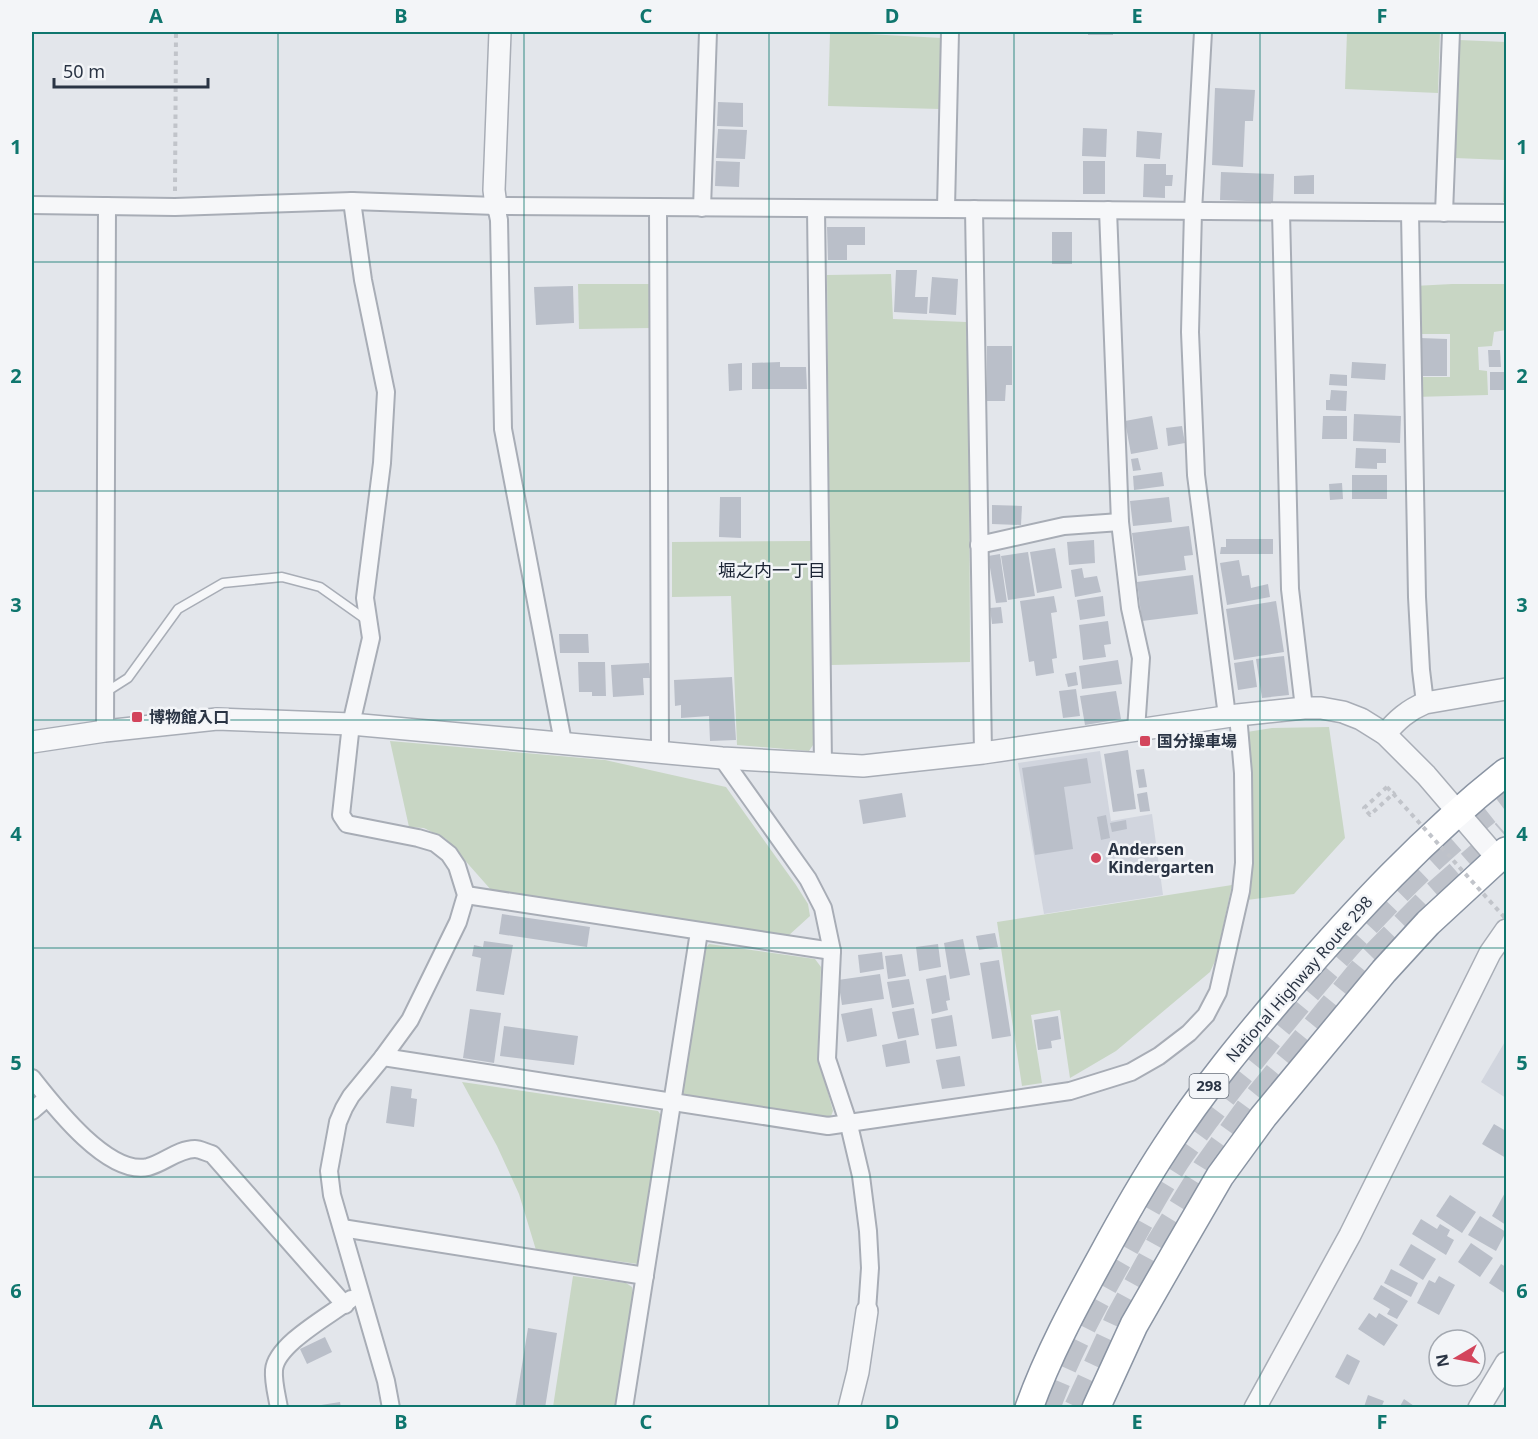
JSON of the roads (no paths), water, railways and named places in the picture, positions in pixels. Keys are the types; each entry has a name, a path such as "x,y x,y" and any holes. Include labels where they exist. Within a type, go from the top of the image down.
{"highway":[{"name":"National Highway Route 298","path":"1029,1407 1077,1300 1121,1221 1166,1146 1212,1082 1343,925 1388,878 1506,772"},
{"path":"1096,1407 1134,1325 1220,1176 1304,1067 1384,971 1428,923 1502,855"}],"street":[{"path":"500,32 494,190 499,220 503,429 563,742"},
{"path":"702,208 708,32"},
{"path":"946,208 950,32"},
{"path":"383,1057 828,1126 849,1125 927,1111 1070,1091 1089,1086 1131,1072 1159,1056 1189,1033 1206,1015 1218,992 1241,891 1245,834 1232,715 1196,475 1190,332 1193,211 1203,32"},
{"path":"1444,213 1451,32"},
{"path":"352,201 363,280 386,392 382,463 365,598 371,638 351,724 341,815 347,824 435,843 449,854 457,866 466,895 458,922 410,1020 351,1096 338,1122 329,1171 329,1182 386,1381 391,1407"},
{"path":"32,205 175,207 352,201 496,206 1506,213"},
{"path":"105,731 107,206"},
{"path":"658,207 660,752"},
{"path":"816,209 823,764"},
{"path":"974,209 982,753"},
{"path":"1108,210 1120,522 1130,608 1141,658 1136,730"},
{"path":"1281,212 1290,589 1304,708"},
{"path":"1410,213 1417,597 1425,703"},
{"path":"979,545 1064,526 1120,522"},
{"path":"1384,734 1401,716 1425,703 1506,689"},
{"path":"32,742 105,731 218,719 351,724 722,758 872,766 982,753 1232,715 1321,708 1343,712 1361,719 1384,734 1426,775 1458,813 1502,855"},
{"path":"722,758 808,879 823,908 832,951 827,1059 849,1125 861,1176 870,1268 867,1311 858,1372 849,1407"},
{"path":"466,895 832,951"},
{"path":"1255,1407 1350,1235 1490,953 1506,930"},
{"path":"624,1407 699,932"},
{"path":"32,1078 72,1126 118,1162 136,1169 195,1149 212,1154 345,1305"},
{"path":"32,1111 47,1098"},
{"path":"342,1228 645,1276"},
{"path":"279,1407 274,1371 277,1361 290,1344 359,1293"},
{"path":"1479,1407 1506,1363"}],"lane":[{"path":"106,692 128,678 177,609 223,583 282,577 320,587 368,621"}],"tunnel":[{"path":"1045,1408 1068,1353 1114,1265 1163,1179 1207,1115 1292,1008 1367,922 1419,868 1506,795"},
{"path":"1079,1408 1120,1319 1162,1242 1207,1169 1251,1108 1372,960 1431,900 1506,834"}],"place":[{"name":"博物館入口","path":"137,717"},
{"name":"国分操車場","path":"1145,741"},
{"name":"Andersen Kindergarten","path":"1096,858"}],"district":[{"name":"堀之内一丁目","path":"772,571"}]}
